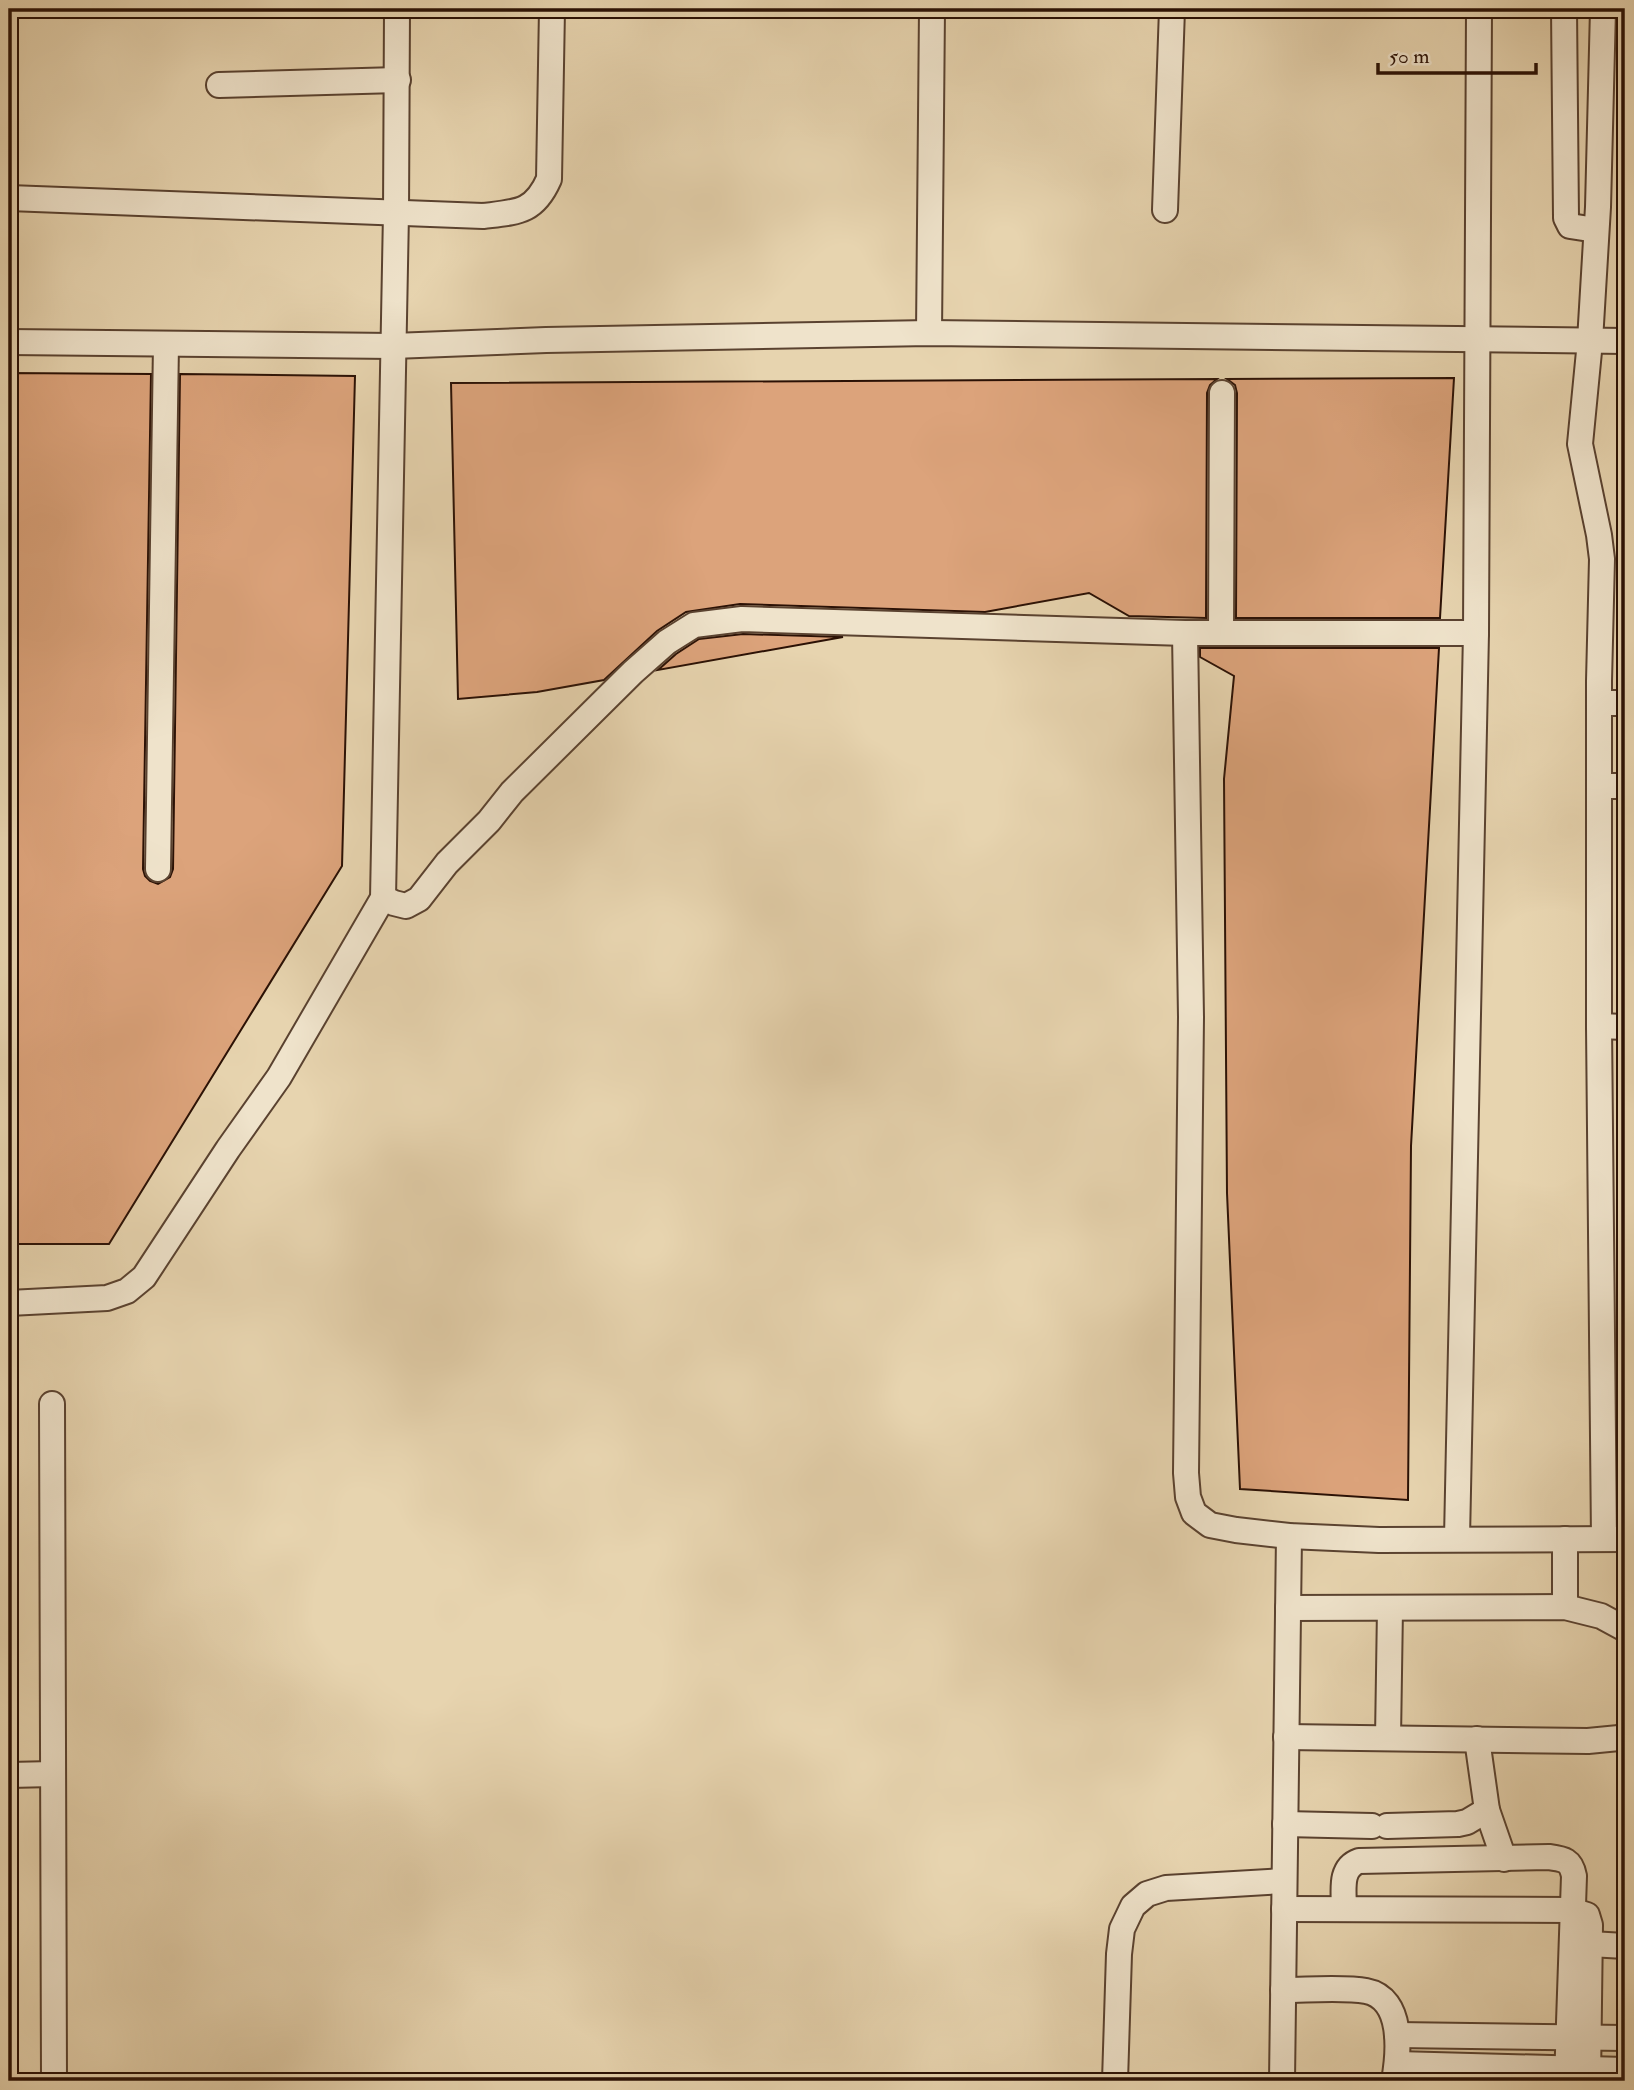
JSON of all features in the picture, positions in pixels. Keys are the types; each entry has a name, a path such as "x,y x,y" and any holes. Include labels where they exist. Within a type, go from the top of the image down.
{"lane":[{"path":"9,1303 107,1298 127,1291 144,1277 279,1077 383,898 396,213 397,9"},
{"path":"9,198 483,216 521,211 536,202 549,178 552,9"},
{"path":"929,333 932,9"},
{"path":"1165,210 1172,9"},
{"path":"1457,1538 1476,633 1479,9"},
{"path":"1563,9 1566,218 1570,226 1597,230"},
{"path":"1185,633 1191,1017 1186,1459 1188,1497 1194,1513 1210,1525 1289,1536 1379,1539 1615,1539 1599,1026 1602,559 1580,444 1597,230 1603,9"},
{"path":"219,85 398,80"},
{"path":"9,342 393,346 754,335 929,333 1625,341"},
{"path":"159,869 166,344"},
{"path":"1221,632 1222,393"},
{"path":"383,898 406,906 419,899 447,863 489,821 512,792 633,672 667,642 694,625 742,620 1185,633 1476,633"},
{"path":"1599,703 1625,703"},
{"path":"1599,786 1625,786"},
{"path":"1599,1026 1625,1027"},
{"path":"52,1404 54,2081"},
{"path":"1282,2081 1289,1536"},
{"path":"1565,1539 1565,1607"},
{"path":"1288,1608 1565,1607 1601,1616 1625,1629"},
{"path":"1388,1738 1390,1608"},
{"path":"1286,1737 1588,1741 1625,1735"},
{"path":"1477,1739 1487,1810 1504,1859"},
{"path":"9,1775 53,1774"},
{"path":"1285,1825 1458,1824 1487,1810"},
{"path":"1344,1909 1345,1870 1350,1864 1359,1861 1549,1857 1565,1859 1572,1866 1574,1876 1571,1910 1578,2037 1577,2075"},
{"path":"1115,2081 1119,1954 1122,1929 1133,1906 1147,1894 1166,1888 1284,1881"},
{"path":"1284,1909 1571,1910 1587,1915 1590,1944 1578,2037"},
{"path":"1590,1944 1625,1946"},
{"path":"1283,1990 1367,1991 1382,1998 1391,2009 1397,2035 1396,2073 1577,2075 1625,2070"},
{"path":"1397,2035 1625,2038"}],"building":[{"path":"9,373 151,374 143,869 150,881 158,884 170,877 173,869 180,374 355,376 342,866 109,1244 9,1244"},
{"path":"1454,378 1440,618 1236,618 1237,393 1235,385 1227,379"},
{"path":"1217,379 1210,385 1207,393 1206,618 1129,616 1089,593 985,612 740,604 686,612 657,631 604,680 537,692 458,699 451,383"},
{"path":"743,634 843,637 658,670 699,639"},
{"path":"1200,648 1439,648 1411,1146 1408,1500 1240,1489 1227,1193 1224,779 1234,676 1200,657"}]}
